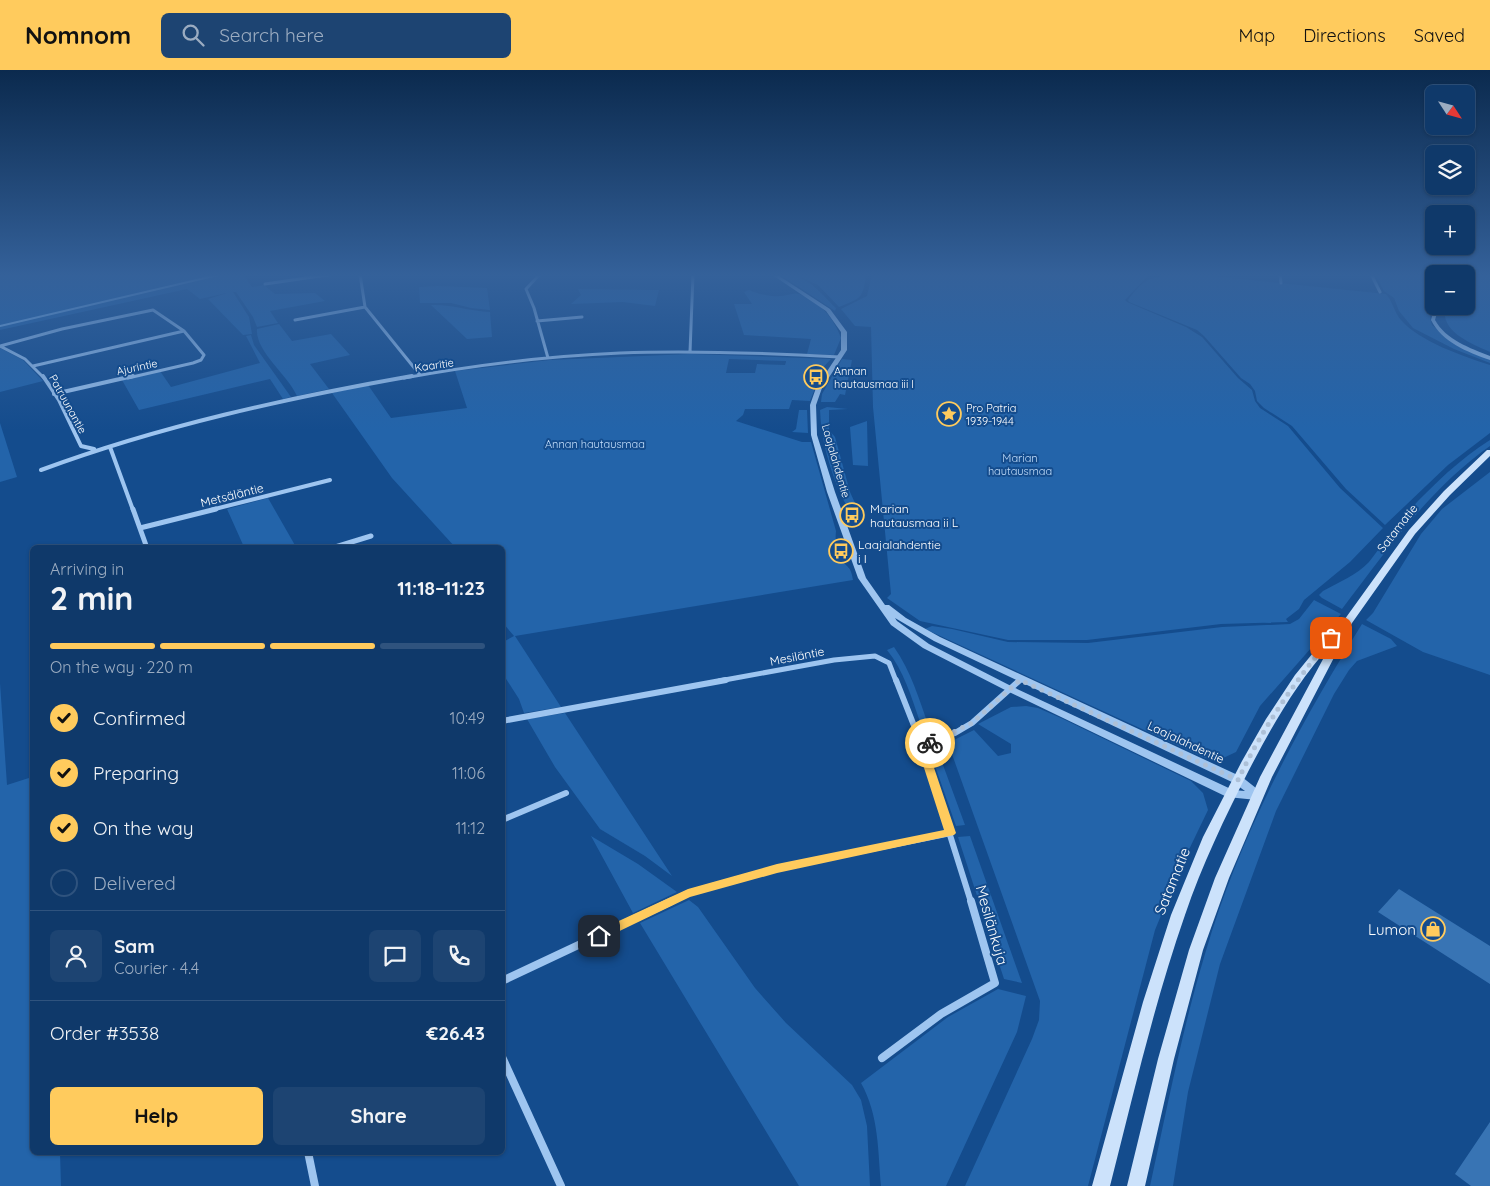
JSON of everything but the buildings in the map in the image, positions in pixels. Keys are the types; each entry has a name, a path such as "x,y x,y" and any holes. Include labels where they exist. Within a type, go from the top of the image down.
{"main road":[{"name":"Satamatie","path":"1136,1186 1166,1059 1196,950 1222,878 1257,796 1347,623 1412,532 1446,493 1486,459 1490,452"},
{"name":"Satamatie","path":"1101,1186 1169,940 1195,870 1238,780 1275,715 1304,670 1331,638 1347,623"}],"street":[{"name":"Ajurintie","path":"0,346 85,326"},
{"name":"Ajurintie","path":"54,394 201,360 204,355 184,331 177,326"},
{"path":"381,326 420,375"},
{"path":"538,326 548,358"},
{"path":"690,352 691,326"},
{"name":"Laajalahdentie","path":"839,326 846,338 840,357 824,381 815,401 814,435 831,492 862,578 900,630 926,646 1010,689 1231,794 1257,796"},
{"path":"1443,326 1449,332 1490,356"},
{"path":"34,366 184,331"},
{"name":"Patruunantie","path":"0,346 27,360 34,366 54,394 81,446 97,450"},
{"name":"Kaaritie","path":"40,470 97,450 280,402 420,375 548,358 690,352 840,357"},
{"path":"110,447 146,545"},
{"name":"Metsäläntie","path":"140,528 330,480"},
{"path":"342,545 371,536"},
{"name":"Laajalahdentie","path":"876,599 911,625 1020,680 1238,780 1257,796"},
{"name":"Mesiläntie","path":"505,719 834,660 875,656 889,663 892,667 922,746"},
{"path":"922,746 955,733 972,723 1020,680"},
{"name":"Mesilänkuja","path":"882,1058 941,1014 995,983 951,833 922,746"},
{"path":"505,819 566,793"},
{"path":"505,980 688,893 777,868 951,833"},
{"path":"505,1064 561,1186"},
{"path":"309,1155 315,1186"}],"green space":[{"path":"0,326 18,326 0,330"},
{"path":"234,326 251,326 252,334 243,335"},
{"path":"281,326 292,341 331,334 350,355 310,364 329,389 297,396 261,346 257,329"},
{"path":"453,326 491,326 492,337 467,339"},
{"path":"741,326 836,326 841,338 834,355 807,354 811,339 744,335"},
{"name":"Marian hautausmaa","path":"856,326 1184,326 1202,337 1238,378 1252,390 1255,401 1260,408 1288,426 1340,488 1383,528 1350,562 1304,600 1299,609 1286,619 1288,622 1221,624 1087,640 1008,640 920,621 887,598 891,594 873,407 871,327"},
{"path":"1187,326 1407,326 1430,342 1490,365 1490,433 1448,465 1385,525 1346,489 1292,426 1264,408 1257,401 1255,391 1250,384 1241,378 1197,330"},
{"path":"1411,326 1433,326 1451,341 1490,360 1490,363 1454,349"},
{"path":"1449,326 1490,326 1490,352 1474,345 1458,335"},
{"path":"251,335 254,345 291,397 283,399 270,379 139,410 122,380 160,371 171,387 260,363 246,336"},
{"path":"0,348 23,360 43,381 0,392"},
{"name":"Annan hautausmaa","path":"690,354 831,359 814,377 819,378 810,401 792,400 789,409 745,409 743,415 736,421 802,442 811,442 836,531 838,553 850,570 853,580 515,636 561,707 524,713 519,699 505,677 505,641 514,636 505,625 505,545 453,545 392,478 332,393 368,385 391,418 467,408 455,371 550,360","holes":["729,359 786,361 785,365 757,364 755,373 726,373"]},
{"path":"842,359 852,360 845,395 840,394 835,402 821,402 822,394"},
{"path":"827,407 848,409 829,410 829,430 835,437 850,492 859,512 860,522 855,522 843,499 827,455 820,410"},
{"path":"799,410 807,410 808,433 792,432 796,429"},
{"path":"867,421 868,466 853,465 850,427"},
{"path":"0,423 17,477 0,482"},
{"path":"1490,440 1490,446 1447,481 1410,521 1342,609 1319,595 1364,567 1399,521 1424,495 1444,475"},
{"path":"1490,472 1490,675 1423,652 1366,620 1373,613 1421,534 1442,509"},
{"path":"268,498 295,545 243,545 227,509"},
{"path":"1314,600 1341,614 1260,706 1236,752 1219,760 1205,758 925,629 932,626 952,629 1008,642 1088,643 1222,627 1290,624 1299,619"},
{"path":"1362,624 1391,639 1397,646 1357,661 1349,670 1334,694 1276,811 1220,964 1188,1092 1173,1186 1150,1186 1189,1011 1219,910 1253,825 1272,784 1315,703"},
{"path":"894,647 910,675 929,727 920,722 903,675 887,650"},
{"path":"0,683 7,785 30,778 30,1155 60,1155 61,1186 0,1186"},
{"path":"1026,706 1038,708 1061,718 1191,781 1203,793 1208,810 1183,862 1155,930 1088,1186 965,1186 1032,1039 1039,1020 1040,1001 948,743 974,730 998,756 1011,753 1011,744 978,724 1011,707"},
{"path":"565,713 672,876 645,856 600,829 555,767 527,719"},
{"path":"939,754 965,825 956,826 933,760"},
{"path":"591,836 638,864 677,892 633,913"},
{"path":"970,836 1022,983 1004,979 958,837"},
{"path":"689,900 698,907 755,988 786,1023 852,1085 861,1100 867,1126 870,1186 799,1186 640,923"},
{"path":"998,989 1026,996 1017,1032 946,1186 881,1186 874,1120 867,1095 861,1083 948,1017"}],"way so far":[{"path":"930,743 955,733 972,723 1020,680 1238,780 1275,715 1304,670 1331,638"}],"place":[{"name":"Annan hautausmaa iii I","path":"816,377"},
{"name":"Pro Patria 1939-1944","path":"949,414"},
{"name":"Marian hautausmaa ii L","path":"852,515"},
{"name":"Laajalahdentie i I","path":"841,551"},
{"name":"Lumon","path":"1433,929"}],"route":[{"path":"599,936 688,893 777,868 951,833 922,746 930,743"}]}
